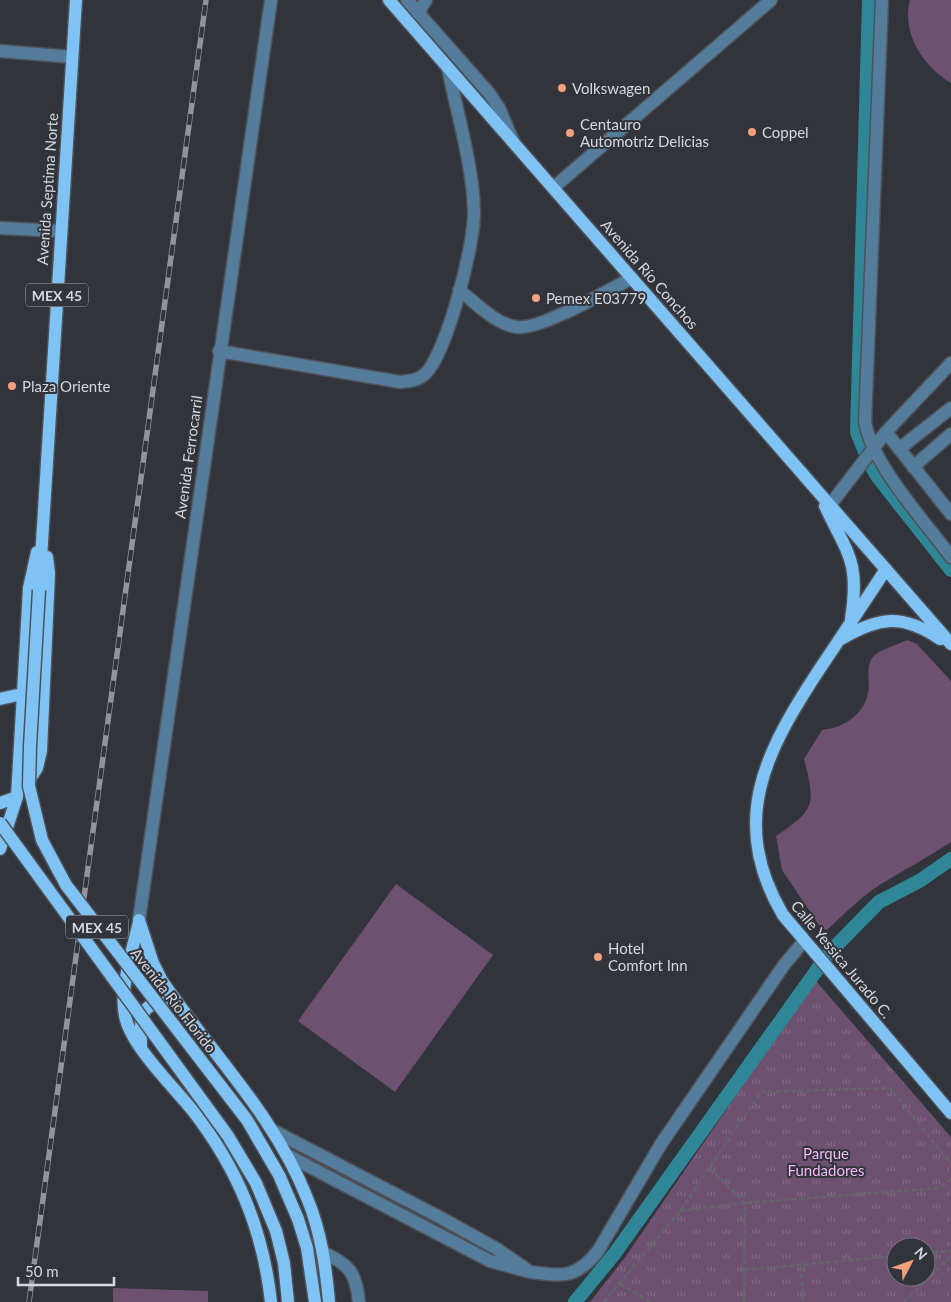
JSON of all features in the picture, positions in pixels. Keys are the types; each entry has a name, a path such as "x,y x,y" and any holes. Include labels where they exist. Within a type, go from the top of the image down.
{"main road":[{"name":"Avenida Septima Norte","path":"39,590 76,0"},
{"name":"Avenida Río Conchos","path":"389,0 951,645"},
{"path":"817,490 853,564 855,589 850,623"},
{"path":"0,849 17,797 30,575 42,541"},
{"path":"0,803 17,797 34,773 41,751 49,574 42,541"},
{"name":"Calle Yessica Jurado C.","path":"886,569 797,703 775,742 764,768 758,797 756,847 761,870 779,908 804,941 951,1113"},
{"name":"Avenida Río Florido","path":"39,590 29,786 42,840 66,886 246,1120 279,1175 298,1219 307,1248 315,1302"},
{"path":"839,640 873,623 896,620 927,630 951,645"},
{"path":"0,699 22,694"},
{"name":"MEX 45","path":"0,823 228,1136 256,1183 276,1231 284,1263 288,1302"},
{"path":"139,920 153,963 178,1005 272,1130 287,1155 308,1200 322,1252 328,1302"},
{"path":"139,920 126,982 124,1014 132,1034 194,1112 233,1172 260,1237 271,1302"},
{"path":"142,1048 140,1024 149,1005 160,1002 178,1005"}],"street":[{"name":"Avenida Ferrocarril","path":"139,920 219,351 271,0"},
{"path":"407,0 489,93 499,108 514,144"},
{"path":"418,13 426,0"},
{"path":"553,188 758,5 771,0"},
{"path":"882,0 871,304 864,409 867,434 872,449 951,557"},
{"path":"0,50 72,57"},
{"path":"219,351 400,382 415,380 432,366 459,290 473,230 472,186 448,68"},
{"path":"0,228 61,231"},
{"path":"459,290 497,319 515,327 523,327 557,315 632,278"},
{"path":"830,504 886,432 951,363"},
{"path":"899,449 951,408"},
{"path":"886,432 951,514"},
{"path":"913,467 951,434"},
{"path":"287,1155 490,1261 530,1272 560,1276 577,1272 588,1264 598,1251 661,1144 779,973 804,941"},
{"path":"272,1130 466,1232 530,1272"},
{"path":"347,1187 355,1172"},
{"path":"403,1217 410,1202"},
{"path":"460,1246 466,1232"},
{"path":"322,1252 341,1260 352,1271 360,1302"}],"path":[{"path":"604,1302 680,1211 761,1092 890,1088 951,1164"},
{"path":"710,1168 744,1203 744,1302"},
{"path":"680,1211 744,1203 939,1188 951,1179"},
{"path":"936,1252 951,1251"},
{"path":"904,1302 951,1256"},
{"path":"744,1270 886,1257"},
{"path":"801,1265 803,1302"},
{"path":"620,1284 651,1302"}],"green space":[{"path":"910,0 951,0 951,83 932,68 917,48 909,25"},
{"path":"907,640 917,644 951,681 951,842 881,884 827,930 821,928 782,870 776,836 799,819 809,805 811,797 810,787 804,759 822,730 845,723 857,714 866,701 869,688 869,668 872,659 882,650"},
{"path":"396,884 493,955 395,1092 298,1021"},
{"name":"Parque Fundadores","path":"815,980 951,1137 951,1302 590,1302 626,1256"},
{"path":"113,1288 208,1291 208,1302 113,1302"}],"waterway":[{"path":"869,0 857,432 877,476 951,570"},
{"path":"575,1302 615,1253 829,953 879,902 921,880 951,859"}],"railway":[{"path":"29,1302 206,0"}],"place":[{"name":"Volkswagen","path":"562,88"},
{"name":"Coppel","path":"752,132"},
{"name":"Centauro Automotriz Delicias","path":"570,133"},
{"name":"Pemex E03779","path":"536,298"},
{"name":"Plaza Oriente","path":"12,386"},
{"name":"Hotel Comfort Inn","path":"598,957"}]}
